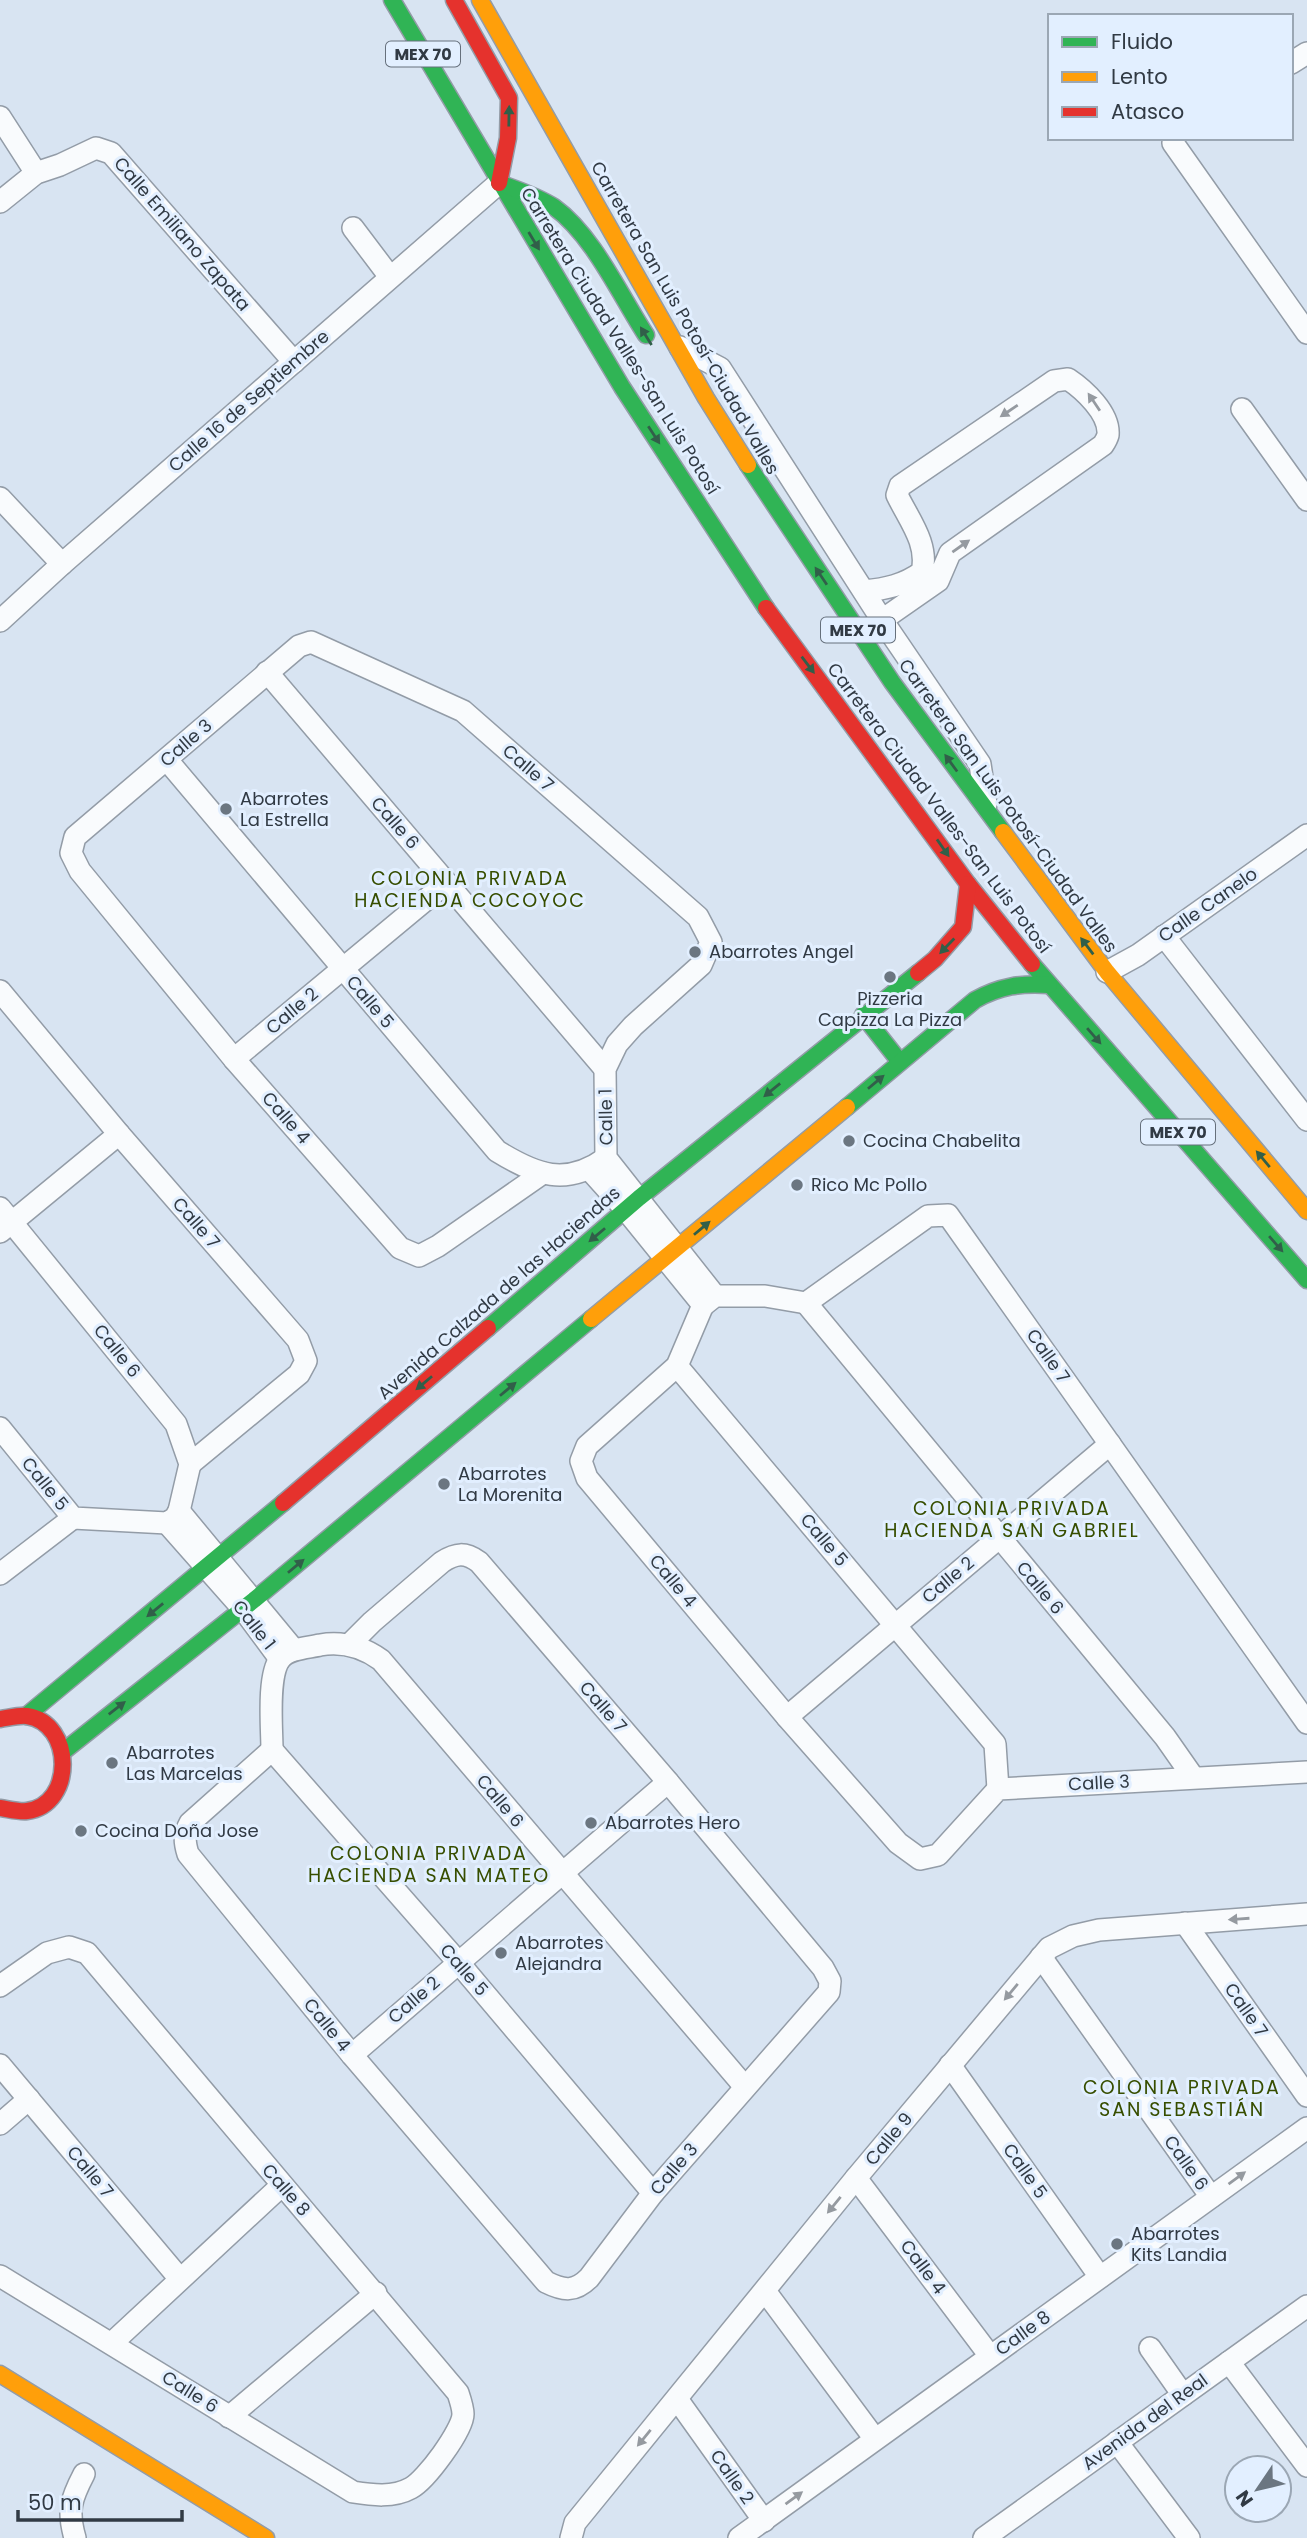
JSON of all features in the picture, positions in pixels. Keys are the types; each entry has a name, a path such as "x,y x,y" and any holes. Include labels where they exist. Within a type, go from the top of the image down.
{"main road":[{"name":"Carretera Ciudad Valles-San Luis Potosí","path":"392,0 622,387 769,613 968,884 1049,985 1307,1280"},
{"path":"454,0 509,98 508,138 499,183 535,197 561,213 593,251 666,349"},
{"name":"Carretera San Luis Potosí-Ciudad Valles","path":"480,0 666,349 747,464 892,682 1107,972 1307,1211"},
{"path":"714,443 731,458 747,464"},
{"name":"Avenida Calzada de las Haciendas","path":"26,1716 213,1562 633,1204 935,959 963,927 968,884"},
{"path":"64,1751 248,1604 975,1000 995,987 1018,983 1049,985"},
{"path":"863,1015 900,1062"},
{"path":"0,1719 14,1715 26,1716 50,1728 61,1742 64,1751 64,1775 53,1796 33,1809 21,1811 0,1808"},
{"path":"0,2374 265,2538"}],"street":[{"path":"0,117 36,173"},
{"path":"1173,143 1307,333"},
{"name":"Calle Emiliano Zapata","path":"0,202 36,173 96,148 111,153 294,362"},
{"name":"Calle 16 de Septiembre","path":"0,621 499,183"},
{"path":"353,228 390,277"},
{"path":"666,349 720,368 882,620 980,764 988,813"},
{"path":"864,591 884,590 909,582 922,572 925,560 923,543 897,495 900,486 1054,381 1068,379 1086,391 1103,417 1108,435 1103,445 950,553 938,581 882,620"},
{"path":"1242,409 1307,500"},
{"path":"0,498 62,564"},
{"name":"Calle 3","path":"71,853 75,837 267,672 299,646 311,642"},
{"name":"Calle 7","path":"311,642 463,711 698,917 711,942"},
{"name":"Calle 6","path":"267,672 605,1069"},
{"name":"Calle 5","path":"167,760 496,1151 522,1167 543,1173 575,1175 598,1164"},
{"name":"Calle Canelo","path":"1107,972 1138,955 1305,841"},
{"name":"Calle 4","path":"71,853 80,871 234,1059 400,1248 419,1256 438,1246 543,1173"},
{"name":"Calle 2","path":"234,1059 446,883"},
{"path":"1164,936 1307,1119"},
{"name":"Calle 1","path":"709,1300 598,1164 605,1069 617,1044 633,1026 701,965 711,942"},
{"name":"Calle 7","path":"0,991 119,1134 298,1340 306,1361 299,1374 190,1464"},
{"path":"4,1221 119,1134"},
{"name":"Calle 7","path":"806,1303 928,1216 948,1215 1307,1723"},
{"name":"Calle 6","path":"4,1221 176,1424 190,1464"},
{"path":"677,1366 709,1300 765,1296 806,1303"},
{"name":"Calle 6","path":"806,1303 1165,1737 1192,1777"},
{"name":"Calle 5","path":"677,1366 995,1744 998,1788"},
{"name":"Calle 4","path":"677,1366 587,1446 581,1461 587,1478 787,1717 898,1843 920,1859 938,1855 998,1788"},
{"name":"Calle 5","path":"0,1428 73,1518 173,1517"},
{"name":"Calle 2","path":"787,1717 1110,1444"},
{"path":"173,1517 190,1464"},
{"name":"Calle 1","path":"173,1517 287,1654 274,1673 272,1750"},
{"path":"0,1574 73,1518"},
{"name":"Calle 7","path":"349,1645 442,1562 461,1554 471,1556 668,1782 823,1968 830,1981"},
{"name":"Calle 6","path":"287,1654 326,1644 349,1645 365,1648 381,1660 745,2087"},
{"name":"Calle 5","path":"272,1750 458,1962 653,2193"},
{"name":"Calle 4","path":"272,1750 190,1823 185,1833 185,1843 195,1863 352,2054 546,2282 569,2290"},
{"name":"Calle 3","path":"998,1788 1307,1772"},
{"name":"Calle 2","path":"352,2054 668,1782"},
{"name":"Calle 9","path":"571,2538 575,2523 856,2178 1049,1948 1073,1936 1099,1930 1307,1914"},
{"name":"Calle 7","path":"1185,1923 1307,2096"},
{"name":"Calle 8","path":"0,1986 47,1953 69,1947 87,1953 458,2393 463,2416 447,2450 411,2488 384,2496"},
{"name":"Calle 6","path":"1041,1957 1211,2197"},
{"name":"Calle 3","path":"569,2290 580,2287 589,2277 653,2193 829,1992 830,1981"},
{"name":"Calle 7","path":"0,2065 180,2279"},
{"name":"Calle 5","path":"950,2066 1100,2277"},
{"path":"0,2124 29,2099"},
{"name":"Calle 8","path":"739,2538 1307,2128"},
{"name":"Calle 4","path":"856,2178 990,2356"},
{"path":"112,2343 281,2186"},
{"name":"Calle 6","path":"0,2276 353,2493 384,2496"},
{"path":"765,2291 875,2439"},
{"path":"229,2417 376,2293"},
{"name":"Avenida del Real","path":"984,2538 1009,2531 1117,2442 1307,2306"},
{"path":"1150,2348 1183,2395"},
{"path":"1229,2362 1307,2466"},
{"name":"Calle 2","path":"677,2399 764,2521"},
{"path":"1117,2442 1189,2538"},
{"path":"75,2538 71,2499 84,2474"}],"traffic: fast":[{"path":"392,0 622,387 766,608"},
{"path":"499,183 541,200 568,219 605,266 646,335"},
{"path":"748,465 892,682 1003,832"},
{"path":"1032,964 1307,1280"},
{"path":"488,1328 639,1198 918,973"},
{"path":"847,1107 975,1000 1011,986 1049,985"},
{"path":"863,1015 900,1062"},
{"path":"64,1751 254,1600 591,1319"},
{"path":"26,1716 283,1503"}],"traffic: slow":[{"path":"480,0 706,398 748,465"},
{"path":"1003,832 1107,972 1307,1211"},
{"path":"591,1319 847,1107"},
{"path":"0,2374 266,2538"}],"traffic: jam":[{"path":"454,0 509,98 508,138 499,183"},
{"path":"766,608 968,884 1032,964"},
{"path":"918,973 935,959 963,927 968,884"},
{"path":"283,1503 488,1328"},
{"path":"0,1719 27,1716 42,1722 54,1733 63,1764 54,1795 43,1805 27,1811 0,1808"}],"place":[{"name":"Abarrotes La Estrella","path":"226,809"},
{"name":"Abarrotes Angel","path":"695,952"},
{"name":"Pizzeria Capizza La Pizza","path":"890,977"},
{"name":"Cocina Chabelita","path":"849,1141"},
{"name":"Rico Mc Pollo","path":"797,1185"},
{"name":"Abarrotes La Morenita","path":"444,1484"},
{"name":"Abarrotes Las Marcelas","path":"112,1763"},
{"name":"Abarrotes Hero","path":"591,1823"},
{"name":"Cocina Doña Jose","path":"81,1831"},
{"name":"Abarrotes Alejandra","path":"501,1953"},
{"name":"Abarrotes Kits Landia","path":"1117,2244"}],"district":[{"name":"COLONIA PRIVADA HACIENDA COCOYOC","path":"470,889"},
{"name":"COLONIA PRIVADA HACIENDA SAN GABRIEL","path":"1012,1519"},
{"name":"COLONIA PRIVADA HACIENDA SAN MATEO","path":"429,1864"},
{"name":"COLONIA PRIVADA SAN SEBASTIÁN","path":"1182,2098"}]}
